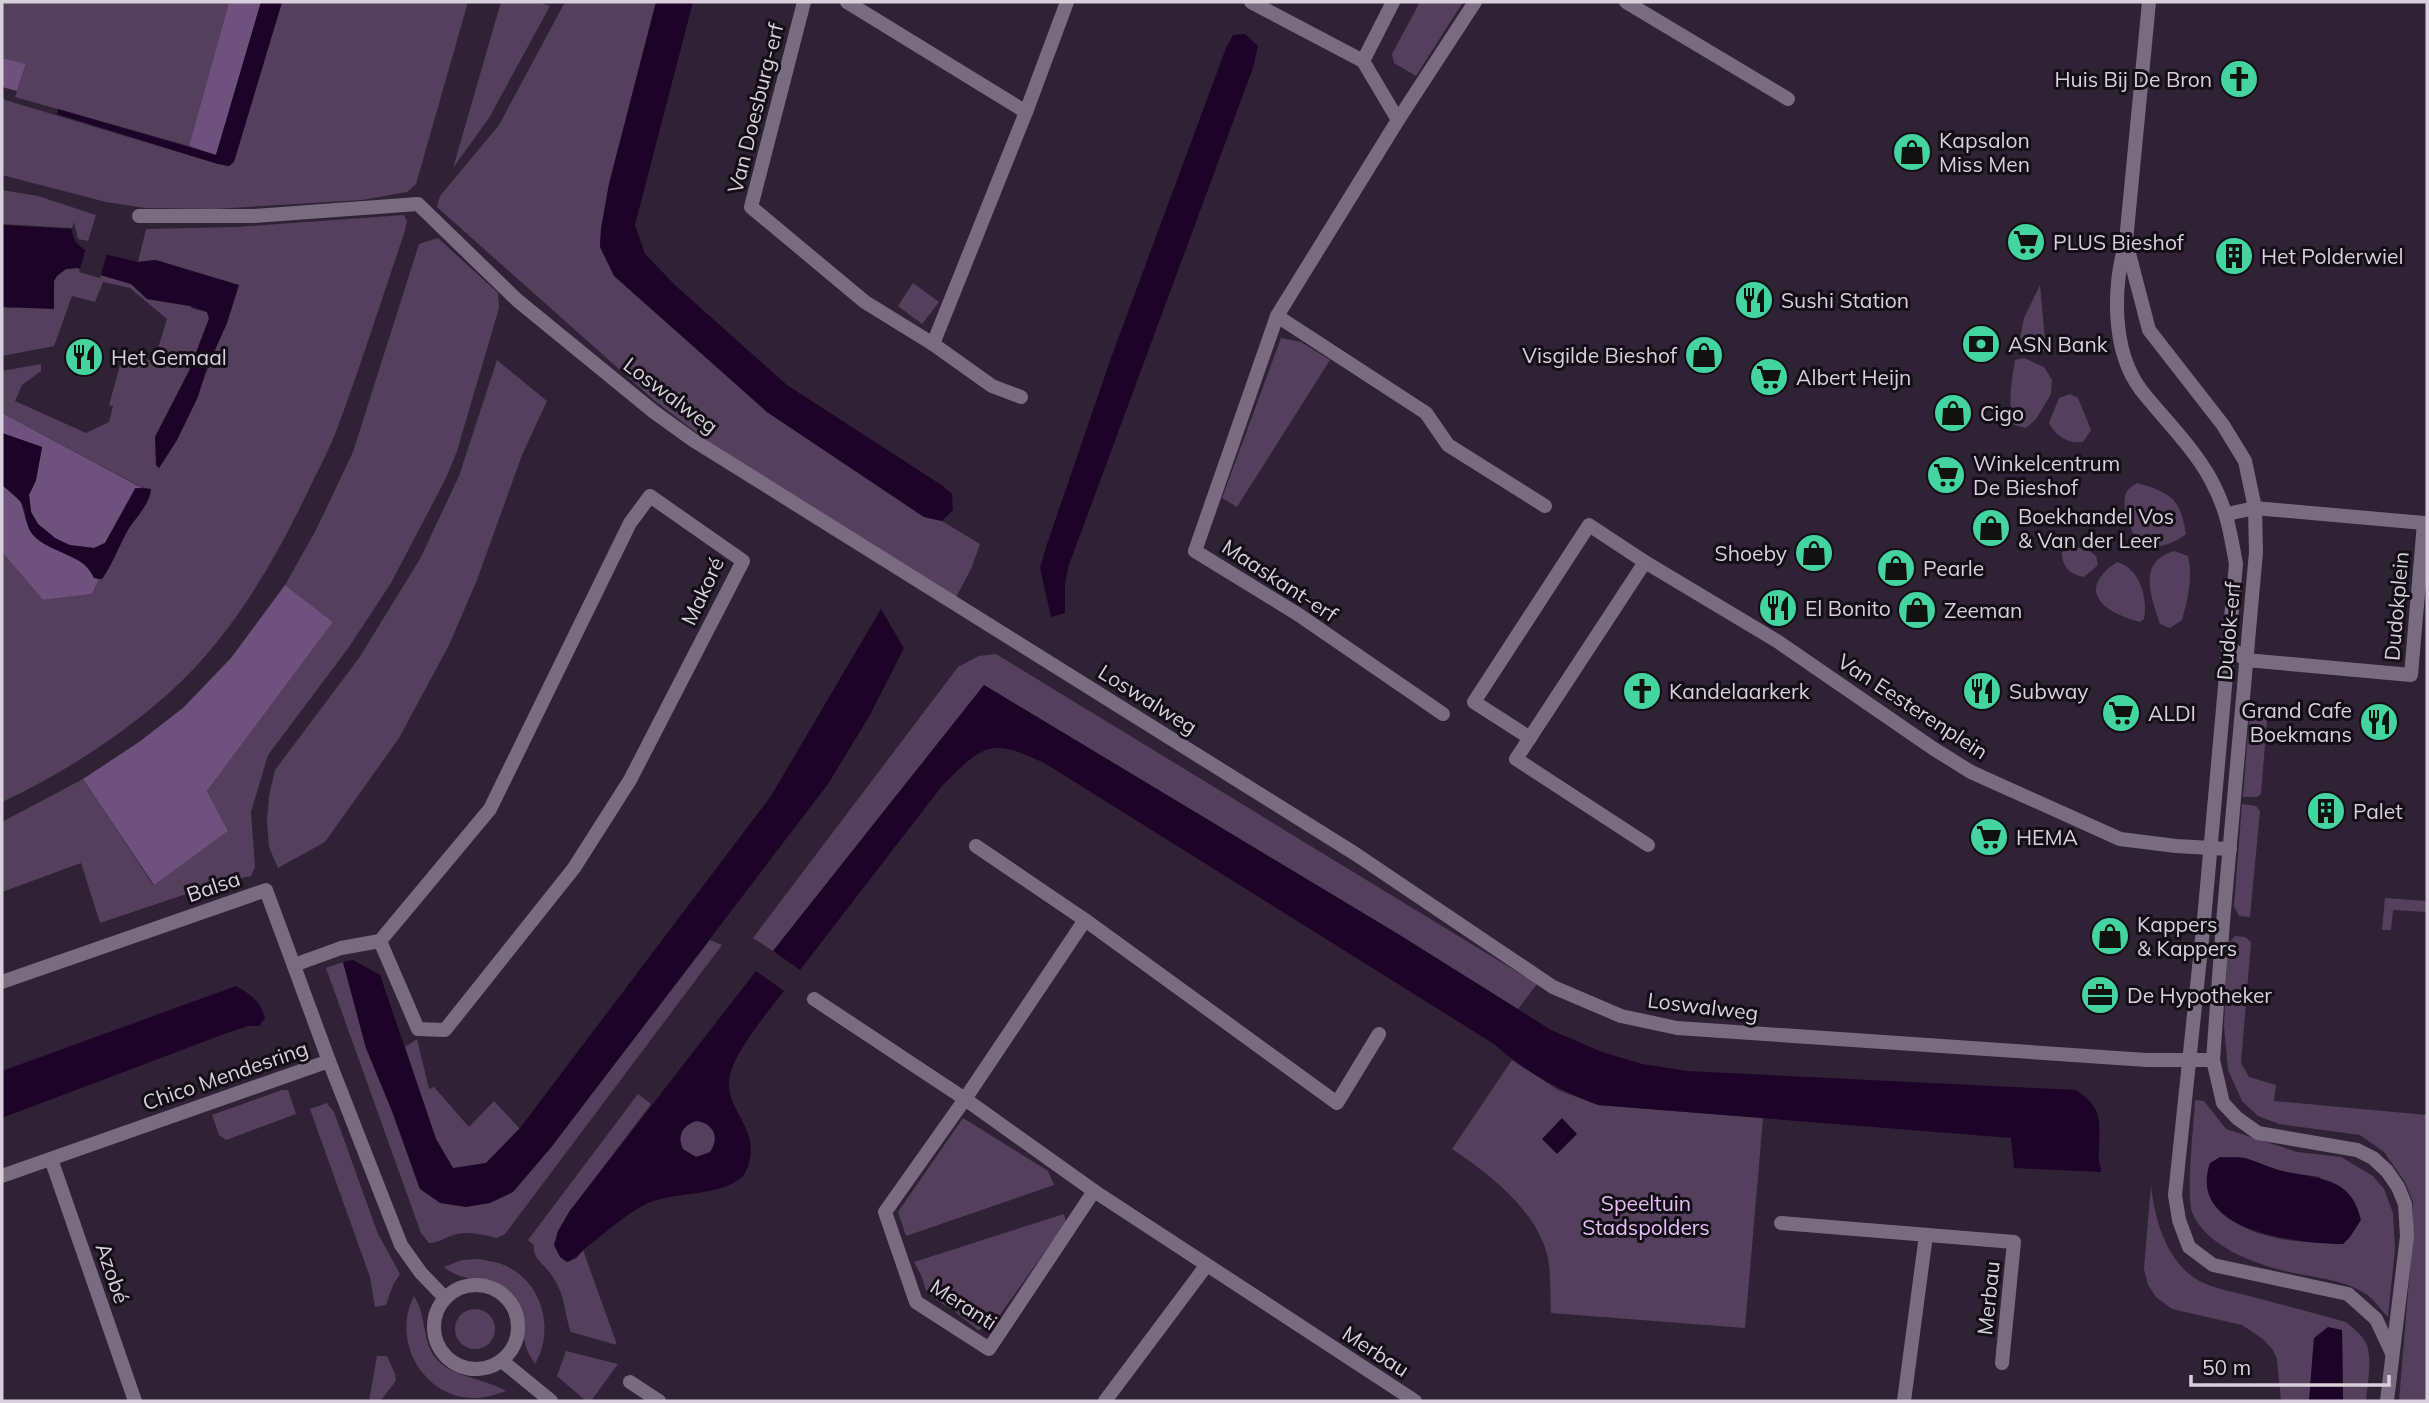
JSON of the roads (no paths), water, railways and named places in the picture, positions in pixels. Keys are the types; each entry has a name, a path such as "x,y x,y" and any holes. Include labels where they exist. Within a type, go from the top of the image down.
{"street":[{"name":"Van Doesburg-erf","path":"804,2 751,207 865,302 933,344 992,386 1021,397"},
{"path":"847,2 1026,113"},
{"path":"933,344 1026,113 1067,2"},
{"path":"1251,2 1363,61 1398,120"},
{"path":"1363,61 1393,2"},
{"name":"Maaskant-erf","path":"1443,714 1299,615 1195,551 1277,316 1398,120 1475,2"},
{"path":"1626,2 1788,99"},
{"name":"Dudok-erf","path":"2149,2 2126,241 2119,265 2117,319 2121,348 2139,387 2209,476 2227,514 2236,565 2211,848 2175,1195 2179,1220 2189,1247 2213,1265 2348,1294 2376,1319 2392,1353"},
{"name":"Loswalweg","path":"139,216 254,216 418,204 517,300 654,412 693,440 1342,846 1553,987 1584,1001 1621,1016 1677,1028 2147,1060 2213,1060"},
{"name":"Dudok-erf","path":"2126,241 2149,330 2236,445 2250,475 2255,509 2256,552 2213,1060 2223,1103 2236,1118 2258,1133 2357,1150 2373,1158 2387,1171 2398,1187 2405,1205 2407,1236 2387,1401"},
{"path":"1277,316 1426,413 1448,445 1545,506"},
{"name":"Makoré","path":"650,496 743,561 623,791 574,868 445,1030 418,1030 380,941 490,809 630,523 650,496"},
{"path":"2227,514 2255,509"},
{"name":"Dudokplein","path":"2246,660 2411,675 2424,523 2255,509"},
{"name":"Van Eesterenplein","path":"1530,738 1474,702 1589,525 1777,641 1971,772 2120,839 2230,849"},
{"path":"1645,562 1516,760 1648,845"},
{"path":"2228,646 2246,660"},
{"path":"976,846 1085,920 1337,1103 1379,1034"},
{"name":"Balsa","path":"2,982 266,890 329,1061"},
{"name":"Meranti","path":"1085,920 885,1212 916,1302 989,1349 1094,1191"},
{"path":"294,965 341,948 380,941"},
{"path":"814,999 965,1098 1094,1191 1206,1266 1105,1401"},
{"name":"Chico Mendesring","path":"2,1177 329,1061 401,1245 421,1273 445,1298"},
{"name":"Azobé","path":"51,1159 135,1401"},
{"name":"Merbau","path":"1781,1223 2014,1242 2002,1363"},
{"path":"1904,1401 1926,1235"},
{"name":"Merbau","path":"1206,1266 1415,1401"},
{"path":"479,1285 503,1294 511,1304 518,1328 510,1352 502,1361 475,1370 449,1361 440,1350 433,1323 445,1298 455,1290 479,1285"},
{"path":"502,1361 551,1401"},
{"path":"630,1382 659,1401"}],"place":[{"name":"Huis Bij De Bron","path":"2239,79"},
{"name":"Kapsalon Miss Men","path":"1912,152"},
{"name":"PLUS Bieshof","path":"2026,242"},
{"name":"Het Polderwiel","path":"2234,256"},
{"name":"Sushi Station","path":"1754,300"},
{"name":"ASN Bank","path":"1981,344"},
{"name":"Visgilde Bieshof","path":"1704,355"},
{"name":"Het Gemaal","path":"84,357"},
{"name":"Albert Heijn","path":"1769,377"},
{"name":"Cigo","path":"1953,413"},
{"name":"Winkelcentrum De Bieshof","path":"1946,475"},
{"name":"Boekhandel Vos & Van der Leer","path":"1991,528"},
{"name":"Shoeby","path":"1814,553"},
{"name":"Pearle","path":"1896,568"},
{"name":"El Bonito","path":"1778,608"},
{"name":"Zeeman","path":"1917,610"},
{"name":"Kandelaarkerk","path":"1642,691"},
{"name":"Subway","path":"1982,691"},
{"name":"ALDI","path":"2121,713"},
{"name":"Grand Cafe Boekmans","path":"2379,722"},
{"name":"Palet","path":"2326,811"},
{"name":"HEMA","path":"1989,837"},
{"name":"Kappers & Kappers","path":"2110,936"},
{"name":"De Hypotheker","path":"2100,995"}],"park label":[{"name":"Speeltuin Stadspolders","path":"1646,1215"}]}
